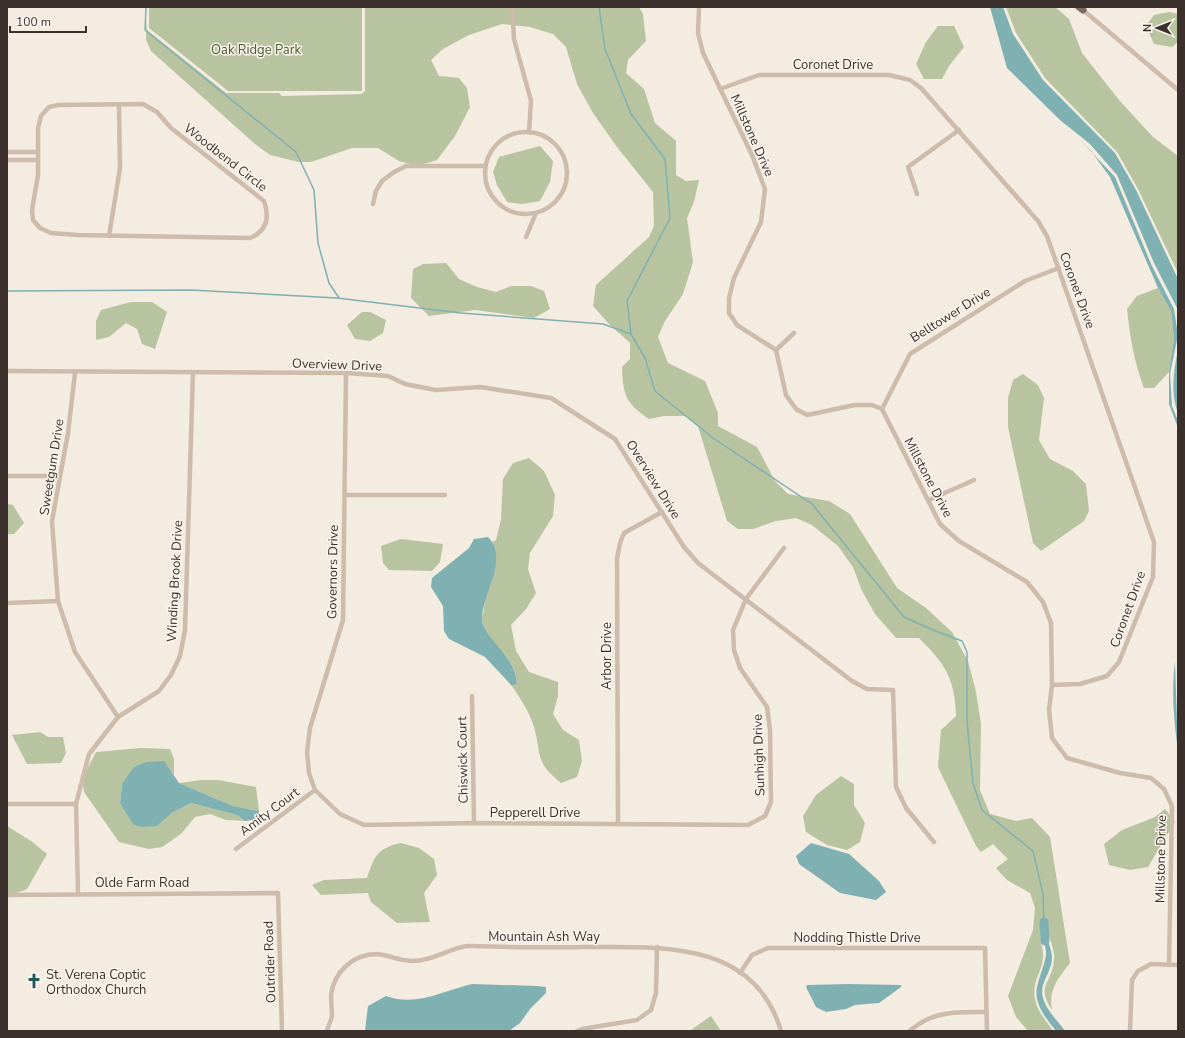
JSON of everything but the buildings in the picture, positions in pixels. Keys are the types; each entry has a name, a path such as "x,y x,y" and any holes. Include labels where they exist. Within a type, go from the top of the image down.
{"street":[{"path":"512,7 514,39 531,101 531,118 528,132"},
{"name":"Millstone Drive","path":"699,7 700,43 720,89 752,155 765,189 762,222 734,278 729,298 729,313 737,325 776,350"},
{"path":"1081,8 1178,90"},
{"name":"Coronet Drive","path":"720,89 759,74 889,75 910,80 921,88 959,130 1038,221 1047,236 1154,542 1152,577 1119,662 1107,676 1080,684 1052,685"},
{"name":"Woodbend Circle","path":"143,104 157,112 171,128 264,201 268,212 265,226 260,234 250,238 109,236 51,233 40,228 33,220 32,210 38,175 38,128 41,116 49,107 58,105 119,105 143,104"},
{"path":"109,236 120,168 119,105"},
{"path":"917,194 908,167 959,130"},
{"path":"528,132 547,138 557,146 564,157 567,170 566,183 557,201 546,209 536,213 522,215 508,211 497,203 489,192 485,179 485,166 490,153 498,143 509,135 528,132"},
{"path":"7,152 38,152"},
{"path":"7,160 38,160"},
{"path":"373,204 382,181 394,172 406,166 485,166"},
{"path":"526,237 536,213"},
{"name":"Belltower Drive","path":"882,409 910,354 1025,281 1059,268"},
{"path":"794,333 776,350 786,395 796,409 807,415 855,406 872,405 882,409"},
{"name":"Overview Drive","path":"7,371 75,373 163,371 193,373 346,373 388,376 405,384 436,390 480,387 550,398 615,438 684,547 698,563 852,681 867,688 893,690 896,787 906,808 934,842"},
{"name":"Sweetgum Drive","path":"75,373 68,433 52,521 58,602 75,652 118,717"},
{"name":"Winding Brook Drive","path":"78,893 76,804 89,754 118,717 159,691 171,675 180,656 185,630 193,373"},
{"name":"Governors Drive","path":"315,790 309,773 307,752 310,728 344,620 346,373"},
{"name":"Millstone Drive","path":"882,409 940,524 960,540 1027,582 1043,602 1051,624 1052,685 1049,710 1052,738 1067,758 1120,773 1151,778 1164,789 1172,806 1169,965"},
{"path":"7,476 60,476"},
{"path":"929,500 974,480"},
{"path":"345,495 445,495"},
{"name":"Arbor Drive","path":"618,824 617,560 620,543 624,533 662,512"},
{"name":"Sunhigh Drive","path":"765,816 771,802 770,730 767,707 740,668 734,650 733,630 746,599 784,548"},
{"path":"7,603 58,602"},
{"name":"Chiswick Court","path":"472,696 474,823"},
{"name":"Pepperell Drive","path":"315,790 340,814 364,825 474,823 748,826 765,816"},
{"name":"Amity Court","path":"236,849 315,790"},
{"path":"7,804 76,804"},
{"name":"Olde Farm Road","path":"7,894 278,893"},
{"name":"Outrider Road","path":"278,893 282,1031"},
{"name":"Mountain Ash Way","path":"327,1031 332,1017 331,995 341,970 353,961 366,954 379,954 413,961 430,959 459,947 468,946 656,947 698,953 719,960 740,973 765,994 773,1008 781,1031"},
{"path":"577,1031 582,1028 637,1020 651,1010 656,993 656,947"},
{"name":"Nodding Thistle Drive","path":"740,973 752,955 768,948 985,948 986,1012"},
{"path":"1130,1031 1132,980 1138,971 1151,964 1178,965"},
{"path":"909,1031 926,1019 941,1014 958,1012 986,1012 987,1031"}],"green space":[{"name":"Oak Ridge Park","path":"149,7 362,7 362,91 228,91 149,28"},
{"path":"365,7 639,7 643,14 646,41 628,60 626,73 644,89 655,123 676,141 676,175 686,181 699,180 694,202 687,218 693,262 683,294 665,321 658,337 668,363 705,381 718,413 718,426 757,447 775,481 788,494 829,501 850,514 897,588 926,608 952,632 968,661 976,692 981,724 980,790 990,814 1016,821 1032,818 1050,837 1070,963 1055,985 1051,997 1052,1010 1047,1002 1045,989 1053,967 1054,955 1047,928 1043,927 1040,936 1043,950 1043,960 1034,993 1040,1012 1053,1031 1028,1031 1016,1017 1008,996 1033,930 1035,908 1030,893 1007,880 996,868 1008,859 993,844 981,852 976,846 938,767 941,730 956,716 951,681 942,664 919,638 896,638 875,614 862,591 853,567 838,546 812,525 796,518 776,521 753,529 738,529 727,521 698,426 685,416 664,416 649,419 630,403 627,397 623,384 622,367 630,359 630,343 609,324 593,306 596,285 649,237 654,226 653,192 617,147 593,113 577,84 566,47 553,34 530,27 502,24 469,35 443,49 431,60 439,76 459,78 467,88 470,107 455,136 437,160 417,166 399,161 378,148 352,148 311,162 299,162 270,155 255,144 151,51 146,40 146,20 147,30 226,93 279,93 282,96 362,94 365,91"},
{"path":"1006,7 1055,7 1069,19 1082,53 1119,100 1153,137 1178,156 1178,273 1138,189 1117,152 1045,78 1016,33"},
{"path":"1169,12 1178,14 1178,42 1172,47 1154,44 1146,26 1154,15"},
{"path":"938,26 954,26 964,47 949,66 942,79 924,79 916,64 926,42"},
{"path":"540,146 553,161 550,182 540,201 522,204 507,202 497,185 493,172 499,157"},
{"path":"446,263 459,279 477,287 496,292 511,286 531,286 544,291 550,309 534,318 475,310 429,316 411,298 413,269 423,264"},
{"path":"1158,288 1171,311 1174,338 1169,372 1154,388 1144,388 1133,349 1127,309 1137,296"},
{"path":"131,302 152,302 167,312 155,349 142,344 137,329 126,323 109,337 96,340 96,321 101,310"},
{"path":"362,312 370,312 386,320 383,333 370,341 355,339 347,325"},
{"path":"1023,374 1038,385 1044,398 1039,440 1050,459 1073,471 1086,484 1089,511 1084,521 1041,551 1033,543 1008,427 1008,398 1013,380"},
{"path":"529,458 544,471 555,495 553,516 530,553 528,569 536,593 526,609 511,625 516,651 529,672 558,682 558,696 553,714 563,730 579,740 582,761 577,777 561,783 552,775 540,758 534,727 530,716 512,686 517,684 512,664 489,636 482,620 495,566 495,550 492,542 496,540 501,519 503,479 513,463"},
{"path":"7,504 13,505 24,523 14,534 7,534"},
{"path":"401,539 443,544 440,562 432,571 389,570 383,563 381,546"},
{"path":"40,732 48,737 63,737 66,753 61,763 27,764 12,735"},
{"path":"141,748 170,749 174,759 174,775 163,761 122,784 120,803 126,810 157,826 172,813 191,803 237,815 245,821 226,820 210,814 195,817 181,834 162,847 149,849 119,842 84,792 82,779 96,752"},
{"path":"841,776 854,784 854,805 865,823 860,842 847,850 827,845 806,832 803,816 816,795"},
{"path":"202,780 218,780 256,787 259,811 233,806 179,783"},
{"path":"1165,809 1175,822 1148,867 1130,870 1109,865 1104,844 1122,830 1155,817"},
{"path":"7,826 31,841 47,854 27,889 9,896 7,900"},
{"path":"401,843 419,848 434,859 437,875 424,893 430,922 397,923 371,902 368,893 321,895 312,885 324,880 367,878 372,864 378,854 393,845"},
{"path":"711,1016 721,1031 690,1031 691,1030"}],"water":[{"path":"990,7 1003,7 1013,34 1043,80 1115,153 1136,190 1178,279 1178,317 1177,308 1154,263 1117,175 1090,144 1060,120 1007,68"},
{"path":"1093,154 1115,177 1151,264 1174,309 1178,335 1170,374 1172,406 1178,421 1178,428 1169,404 1169,372 1174,338 1171,311 1158,288 1110,177"},
{"path":"1178,349 1178,413 1173,389"},
{"path":"488,537 494,545 496,565 483,608 483,626 511,664 515,673 517,684 512,686 485,657 449,639 444,631 443,606 431,587 432,578 469,548 474,539"},
{"path":"1175,662 1178,751 1175,729 1173,684"},
{"path":"164,761 179,783 233,806 259,811 258,819 245,821 237,815 191,803 172,813 157,826 141,827 133,824 120,803 122,784 134,767 147,762"},
{"path":"811,843 849,854 879,881 886,892 876,900 840,893 799,864 796,856"},
{"path":"1045,929 1052,959 1050,969 1043,985 1043,998 1048,1010 1065,1031 1056,1031 1038,1003 1038,983 1046,956 1044,940"},
{"path":"472,984 546,987 546,993 530,1009 520,1023 509,1031 365,1031 368,1006 386,996 408,1000 419,999"},
{"path":"807,985 901,985 901,987 879,1003 855,1005 846,1009 826,1012 816,1007 806,987"}],"waterway":[{"path":"146,7 145,30 296,152 314,190 318,243 329,283 339,298"},
{"path":"599,7 605,49 631,114 665,159 670,218 627,301 631,334"},
{"path":"7,291 191,290 337,298 461,313 603,324 631,334 645,358 655,391 713,438 812,504 904,617 962,641 967,652 967,722 973,783 982,810 1033,851 1043,894 1044,922"},
{"path":"1044,922 1045,941"}],"place":[{"name":"St. Verena Coptic Orthodox Church","path":"34,981"}]}
